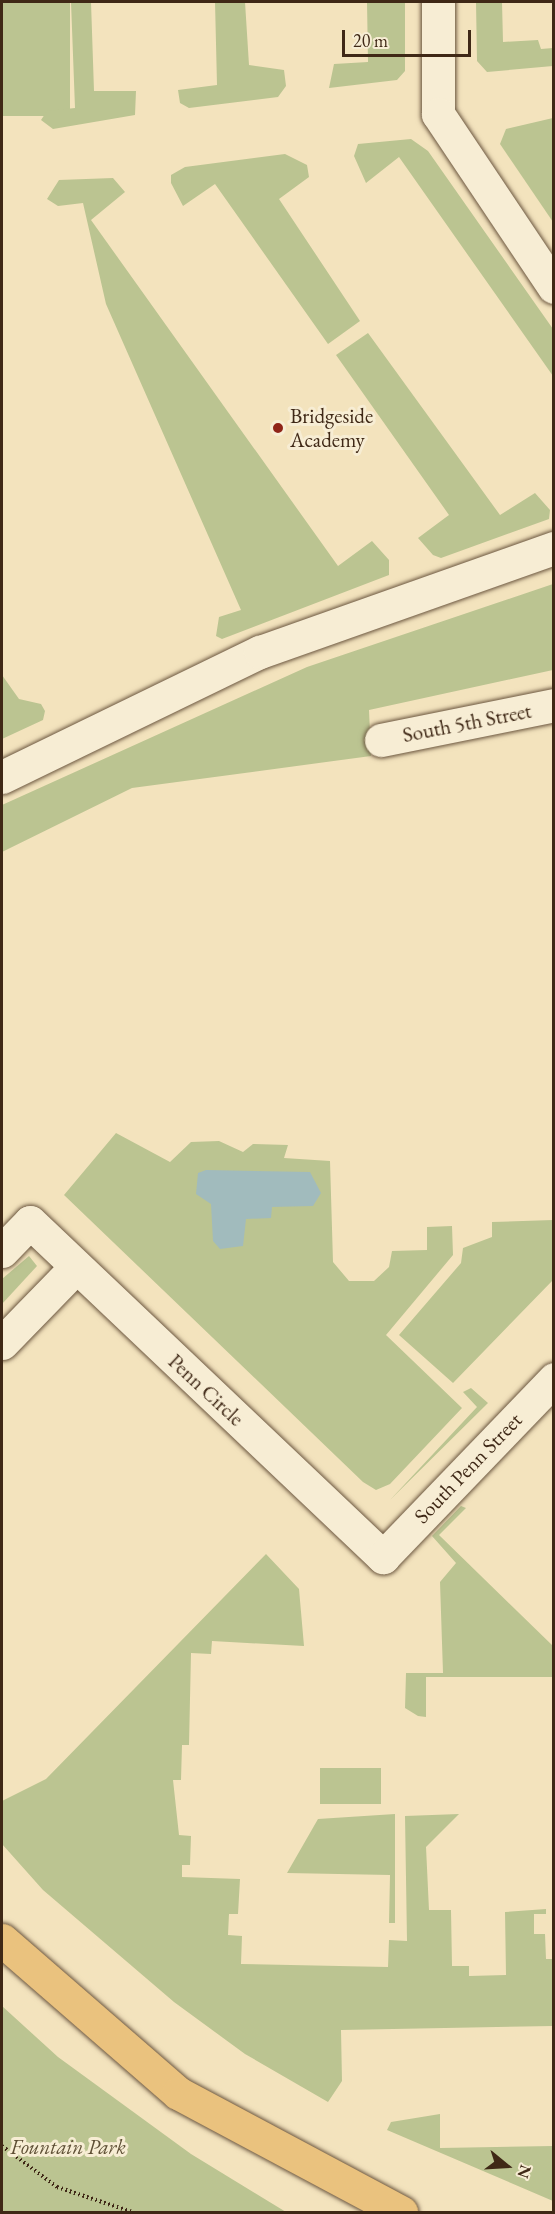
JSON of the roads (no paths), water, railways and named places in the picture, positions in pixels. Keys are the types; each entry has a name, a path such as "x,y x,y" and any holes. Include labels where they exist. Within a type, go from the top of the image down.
{"main road":[{"path":"2,1940 177,2093 401,2212"}],"lane":[{"path":"438,2 438,114 554,287"},
{"path":"2,777 260,652 554,548"},
{"name":"South 5th Street","path":"381,740 554,705"},
{"name":"Penn Circle","path":"2,1251 30,1222 383,1557"},
{"path":"2,1343 76,1267"},
{"name":"South Penn Street","path":"383,1557 554,1379"}],"water":[{"path":"206,1170 310,1172 321,1193 313,1206 272,1207 271,1218 246,1219 243,1246 220,1249 213,1241 211,1204 196,1194 198,1173"}],"place":[{"name":"Bridgeside Academy","path":"278,428"}],"park label":[{"name":"Fountain Park","path":"68,2147"}]}
